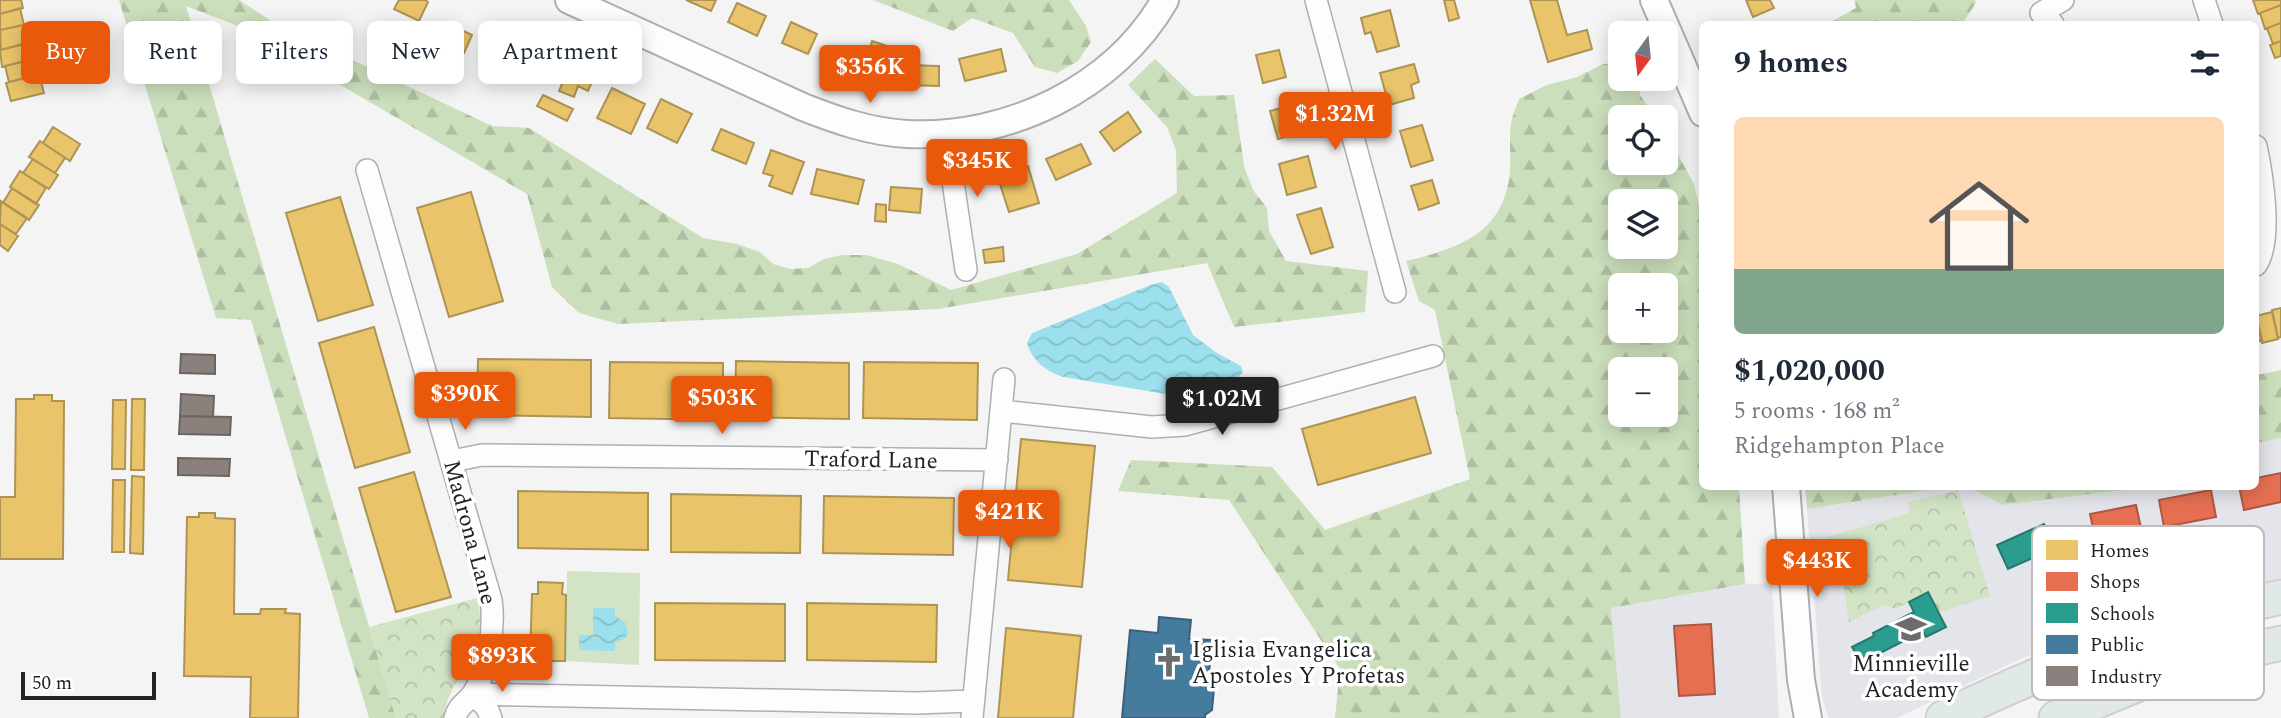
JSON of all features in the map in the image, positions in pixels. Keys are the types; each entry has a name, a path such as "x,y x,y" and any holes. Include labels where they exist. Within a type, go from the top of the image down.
{"main road":[{"path":"2264,601 2281,597"},
{"path":"1943,718 2032,678"},
{"path":"2056,718 2100,700"}],"street":[{"path":"569,0 838,121 905,134 946,134 1001,124 1065,97 1093,79 1119,57 1138,37 1165,0"},
{"path":"1316,0 1395,292"},
{"path":"1654,0 1699,104"},
{"path":"2040,12 2063,0"},
{"path":"2204,0 2211,21"},
{"path":"946,134 966,270"},
{"path":"2259,161 2266,236 2259,259"},
{"name":"Madrona Lane","path":"367,170 452,461 492,610 489,648 474,694 463,702 455,718"},
{"path":"1002,411 1152,427 1185,425 1433,356"},
{"path":"474,694 904,703 972,710 1004,379"},
{"name":"Traford Lane","path":"452,461 482,455 997,460"},
{"path":"1786,490 1801,680 1808,718"},
{"path":"474,694 491,718"}],"shaded area":[{"path":"2281,438 2281,578 2264,582 2264,526 2032,526 2032,655 1897,718 1829,718 1822,698 1807,509 1928,490 1974,490 2002,505 2124,490 2259,490 2259,442"},
{"path":"1772,583 1779,718 1621,718 1611,608 1745,584"}],"green space":[{"path":"119,0 239,0 271,21 236,21 236,25 186,6 190,21 125,21"},
{"path":"873,0 1069,0 1086,26 1091,42 1078,61 1057,73 1035,67 1013,33 972,18 953,31"},
{"path":"1854,0 1975,0 1976,3 1964,21 1832,21 1856,8"},
{"path":"1155,59 1194,96 1234,95 1244,166 1253,190 1267,208 1269,231 1286,261 1368,271 1365,312 1234,327 1207,263 938,309 618,324 579,313 552,287 527,194 339,84 353,84 353,60 367,67 367,84 403,84 492,126 529,128 703,238 737,244 760,252 773,264 790,269 808,268 824,259 842,255 866,255 898,264 951,290 1077,254 1177,193 1176,150 1167,127 1128,85"},
{"path":"1608,64 1608,91 1640,91 1647,105 1608,105 1608,175 1678,175 1678,155 1694,184 1699,205 1699,490 1739,490 1745,584 1611,608 1621,718 1335,718 1340,669 1229,500 1118,491 1131,460 1272,467 1325,530 1470,479 1435,310 1419,301 1406,261 1456,246 1483,229 1494,217 1508,185 1511,125 1519,99 1547,85 1577,77"},
{"path":"145,84 209,84 396,718 369,718 251,320 216,318"},
{"path":"2281,370 2281,438 2259,442 2259,374"},
{"path":"1805,490 1928,490 1807,509"},
{"path":"1958,490 1990,596 1938,613 1927,593 1896,609 1884,605 1849,622 1841,567 1827,569 1825,538 1909,513 1908,502"},
{"path":"1974,490 2124,490 2002,505"},
{"path":"567,571 640,573 639,665 565,661"},
{"path":"477,598 480,623 478,642 453,689 444,718 396,718 369,627"}],"water":[{"path":"1162,282 1169,287 1193,335 1217,353 1241,366 1243,372 1236,380 1184,397 1063,377 1051,372 1032,355 1027,343 1032,333"},
{"path":"593,608 615,608 615,616 625,622 628,633 624,639 615,642 615,651 579,650 579,635 593,635"}],"building: Homes":[{"path":"0,0 21,0 23,8 0,14"},
{"path":"399,0 428,2 419,21 394,9"},
{"path":"686,0 716,0 711,11"},
{"path":"1444,0 1454,0 1459,18 1449,21"},
{"path":"1530,0 1557,0 1567,35 1587,30 1592,49 1548,62"},
{"path":"1746,0 1770,0 1774,8 1753,17"},
{"path":"2253,0 2281,0 2281,5 2258,14"},
{"path":"737,3 766,16 757,36 728,22"},
{"path":"2281,5 2281,23 2265,29 2260,13"},
{"path":"20,8 23,21 21,26 0,30 0,14"},
{"path":"1390,10 1399,46 1377,52 1371,32 1365,34 1361,18"},
{"path":"791,22 817,34 808,54 782,43"},
{"path":"2281,23 2281,41 2273,44 2267,28"},
{"path":"21,26 21,45 1,50 0,30"},
{"path":"464,31 472,35 464,53"},
{"path":"872,41 887,46 877,80 838,69 845,46 869,53"},
{"path":"2281,41 2281,56 2275,58 2270,45"},
{"path":"21,44 21,62 2,67 0,50"},
{"path":"1001,49 1006,71 965,81 959,59"},
{"path":"1279,50 1286,77 1263,83 1256,55"},
{"path":"21,62 21,79 9,82 5,66"},
{"path":"1414,64 1419,82 1411,85 1414,98 1389,105 1380,73"},
{"path":"907,65 939,66 939,86 906,85"},
{"path":"21,79 21,84 42,84 44,93 11,101 6,83"},
{"path":"562,84 591,84 588,91 578,86 574,97 559,91"},
{"path":"612,88 645,104 631,134 597,118"},
{"path":"543,95 573,109 567,121 537,106"},
{"path":"661,99 692,114 677,143 647,128"},
{"path":"1292,105 1300,133 1278,139 1270,111"},
{"path":"1128,112 1141,132 1114,151 1100,132"},
{"path":"1422,125 1433,160 1411,167 1400,131"},
{"path":"53,127 80,144 70,161 43,143"},
{"path":"721,129 754,143 746,164 712,150"},
{"path":"40,141 65,158 55,173 29,157"},
{"path":"1081,144 1091,164 1056,180 1046,159"},
{"path":"771,150 804,162 792,194 769,186 773,176 763,173"},
{"path":"1308,156 1316,187 1287,195 1279,164"},
{"path":"33,159 58,175 49,189 23,173"},
{"path":"1028,166 1039,203 1009,212 997,175"},
{"path":"817,169 864,180 858,204 811,194"},
{"path":"20,171 46,188 36,204 10,187"},
{"path":"1432,180 1439,203 1419,210 1411,186"},
{"path":"891,187 922,189 920,213 889,210"},
{"path":"12,188 39,205 29,220 3,203"},
{"path":"471,192 503,301 449,317 417,208"},
{"path":"340,197 373,305 318,321 286,213"},
{"path":"1,201 27,218 16,234 0,224"},
{"path":"876,204 886,205 886,222 875,221"},
{"path":"1321,208 1333,247 1311,254 1297,215"},
{"path":"0,224 18,236 8,251 0,245"},
{"path":"1003,247 1004,261 985,263 983,250"},
{"path":"2281,308 2281,337 2278,338 2272,310"},
{"path":"2272,312 2278,339 2262,343 2259,315"},
{"path":"374,327 410,452 355,468 319,343"},
{"path":"478,359 591,360 591,417 477,415"},
{"path":"736,361 849,363 849,419 735,417"},
{"path":"610,362 723,363 723,420 609,418"},
{"path":"864,362 978,363 977,420 863,418"},
{"path":"34,395 52,395 52,401 64,401 63,559 0,559 0,497 15,497 16,399 34,399"},
{"path":"1415,397 1431,453 1318,485 1302,429"},
{"path":"132,399 145,399 144,470 131,470"},
{"path":"113,400 126,400 125,469 112,469"},
{"path":"1021,439 1095,446 1082,587 1008,580"},
{"path":"414,472 451,597 396,612 359,488"},
{"path":"132,476 144,477 143,554 130,553"},
{"path":"113,480 125,480 124,552 112,552"},
{"path":"518,491 648,493 648,550 518,548"},
{"path":"671,494 801,496 800,553 671,552"},
{"path":"824,496 954,498 953,555 823,553"},
{"path":"199,513 215,513 215,518 235,519 234,614 260,614 261,609 286,609 285,613 300,614 298,718 250,718 251,677 184,676 187,517 199,517"},
{"path":"538,582 563,583 562,594 566,595 565,661 530,661 532,594 538,594"},
{"path":"655,603 785,604 785,661 655,660"},
{"path":"807,603 937,605 936,662 807,660"},
{"path":"1006,628 1081,636 1073,718 998,718"}],"building: Shops":[{"path":"2281,473 2281,502 2244,510 2240,490 2259,490 2259,477"},
{"path":"2211,490 2216,517 2164,526 2159,500"},
{"path":"2136,505 2141,526 2093,526 2090,514"},
{"path":"1711,624 1715,694 1679,696 1674,626"}],"building: Schools":[{"path":"2032,529 2032,558 2008,569 1997,545"},
{"name":"Minnieville Academy","path":"1928,592 1946,627 1926,637 1923,631 1861,663 1852,647 1914,612 1909,602"}],"building: Public":[{"name":"Iglisia Evangelica Apostoles Y Profetas","path":"1159,617 1191,620 1189,639 1212,640 1208,684 1214,689 1212,710 1205,718 1122,718 1130,630 1158,633"}],"building: Industry":[{"path":"181,354 215,355 215,374 180,373"},
{"path":"181,394 214,396 213,417 180,416"},
{"path":"180,416 231,417 230,435 179,434"},
{"path":"178,458 230,459 229,476 178,475"}],"place":[{"name":"Minnieville Academy","path":"1911,629"},
{"name":"Iglisia Evangelica Apostoles Y Profetas","path":"1169,662"}]}
